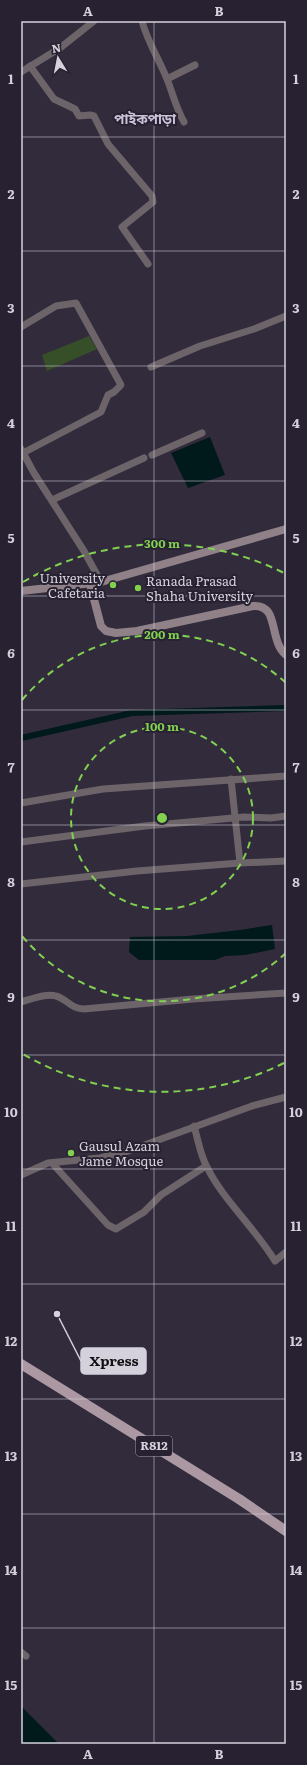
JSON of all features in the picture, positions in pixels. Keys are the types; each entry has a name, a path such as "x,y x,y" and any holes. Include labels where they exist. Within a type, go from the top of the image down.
{"main road":[{"name":"R812","path":"21,1364 233,1495 286,1531"}],"street":[{"path":"21,72 60,48 94,21"},
{"path":"142,21 167,79 177,110 184,122"},
{"path":"167,79 195,65"},
{"path":"30,66 54,99 75,108 79,116 90,114 94,116 108,144 152,196 153,202 122,226 148,264"},
{"path":"21,327 56,306 76,303 121,386 108,395 101,412 22,451 24,461 52,500 84,551 101,582"},
{"path":"151,367 200,346 254,329 286,316"},
{"path":"152,455 202,433"},
{"path":"52,500 144,458"},
{"path":"21,591 101,582 286,529"},
{"path":"90,584 101,626 106,631 116,633 137,630 261,605 267,608 277,643 286,655"},
{"path":"21,803 103,789 286,776"},
{"path":"231,779 240,863"},
{"path":"21,842 145,826 235,818 271,818 286,816"},
{"path":"21,884 137,871 286,861"},
{"path":"21,1002 48,995 54,995 77,1009 84,1009 193,999 286,993"},
{"path":"21,1175 52,1163 100,1158 128,1151 252,1106 286,1097"},
{"path":"194,1126 206,1166 216,1184 246,1221 275,1261 286,1252"},
{"path":"52,1163 108,1224 116,1229 144,1212 161,1195 206,1166"}],"green space":[{"path":"89,336 97,349 47,371 42,355"}],"shaded area":[{"path":"210,437 225,475 188,488 171,453"},
{"path":"272,925 275,949 245,955 225,956 215,960 139,960 129,952 130,937 187,936"},
{"path":"21,1706 59,1744 21,1744"}],"waterway":[{"path":"21,738 132,713 286,708"}],"place":[{"name":"University Cafetaria","path":"113,585"},
{"name":"Ranada Prasad Shaha University","path":"138,588"},
{"name":"Gausul Azam Jame Mosque","path":"71,1153"},
{"name":"Xpress","path":"57,1314"}],"district":[{"name":"পাইকপাড়া","path":"145,119"}]}
